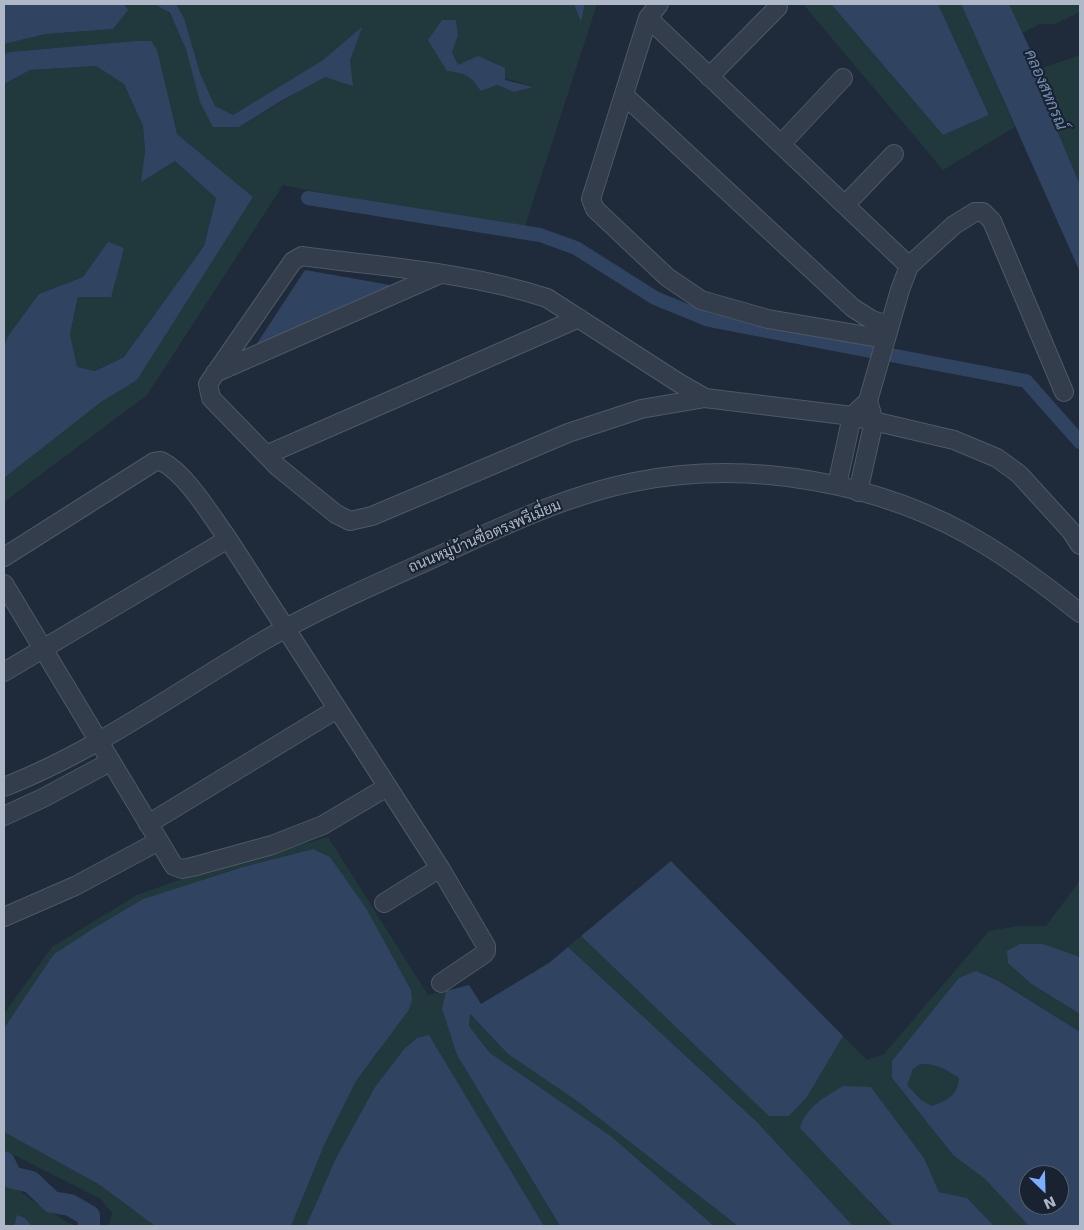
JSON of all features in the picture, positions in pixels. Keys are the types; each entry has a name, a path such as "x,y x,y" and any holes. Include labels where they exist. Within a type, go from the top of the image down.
{"street":[{"path":"659,4 648,18 591,199 595,209 667,277 701,300 768,319 854,335 886,335"},
{"path":"709,77 778,7"},
{"path":"648,18 709,77 782,143 909,266"},
{"path":"782,143 843,78"},
{"path":"624,95 862,314 872,320 886,335"},
{"path":"846,205 894,154"},
{"path":"837,485 852,416 868,401 886,335 909,266 954,225 975,212 983,212 988,216 1064,392"},
{"path":"705,398 546,298 524,290 438,275 297,257 208,384 211,398 266,455 336,514 350,521 359,521 568,433 641,409 705,398 852,416 954,440 997,458 1025,480 1071,531 1080,545"},
{"path":"214,373 438,275"},
{"path":"854,335 862,314"},
{"path":"266,455 579,318"},
{"path":"641,409 679,383"},
{"path":"858,492 874,421 868,401"},
{"path":"4,557 148,466 161,461 172,468 191,489 228,539 440,868 486,946 486,951 441,983"},
{"name":"ถนนหมู่บ้านซื่อตรงพรีเมี่ยม","path":"4,787 52,766 97,741 286,628 337,602 503,526 570,500 632,482 691,474 759,474 837,485 928,516 982,543 1080,613"},
{"path":"4,672 228,539"},
{"path":"4,584 174,866 182,869 192,867 272,845 323,825 387,787"},
{"path":"148,824 337,709"},
{"path":"4,816 44,798 110,762"},
{"path":"4,917 55,896 159,841"},
{"path":"384,903 440,868"}],"green space":[{"path":"151,3 164,9 173,19 180,32 200,102 239,127 350,61 361,28 323,60 233,115 215,106 200,73 184,18 176,4 574,4 581,22 585,4 597,4 523,232 283,185 147,395 4,502 4,478 101,402 137,380 253,197 177,134 169,102 136,41 9,52 4,55 4,44 46,34 113,29 127,10 124,4","holes":["442,20 456,21 458,35 452,52 458,65 532,86 514,92 497,85 482,91 468,76 447,71"]},
{"path":"803,4 831,4 943,135 989,115 938,4 961,4 1015,127 943,170"},
{"path":"1009,4 1080,4 1080,12 1055,24 1040,24 1022,33"},
{"path":"1080,55 1080,185 1036,80 1042,75 1039,69"},
{"path":"96,66 124,84 143,126 145,151 142,181 175,161 216,198 204,246 124,357 94,371 77,367 70,334 83,277 39,294 8,336 4,347 4,84 30,70"},
{"path":"328,837 428,995 446,991 442,1009 457,1055 560,1226 544,1226 429,1035 417,1038 404,1049 375,1087 336,1158 306,1226 291,1226 325,1143 356,1081 379,1051 411,990 366,908 330,857 313,849 243,867 143,899 54,954 4,1028 4,1014 52,947 137,895 176,881"},
{"path":"1080,880 1080,957 1043,944 1008,963 1030,983 1080,1014 1080,1032 1000,981 976,971 892,1078 953,1155 985,1179 1029,1226 994,1226 967,1198 939,1192 924,1158 871,1087 869,1202 893,1226 853,1226 757,1122 568,947 581,936 769,1115 789,1116 807,1097 843,1036 867,1060 884,1054 989,931 1018,926 1046,926"},
{"path":"469,1014 508,1054 577,1101 738,1226 714,1226 612,1137 490,1053 469,1026"},
{"path":"920,1064 941,1068 960,1078 954,1093 947,1099 932,1106 921,1100 906,1085 913,1069"},
{"path":"4,1132 100,1185 155,1226 109,1226 112,1213 101,1199 4,1150"},
{"path":"4,1179 33,1201 74,1226 32,1226 25,1218 17,1216 14,1226 4,1226"}],"water":[{"path":"4,4 124,4 128,10 113,29 46,34 4,44"},
{"path":"155,4 176,4 184,18 200,73 215,106 233,115 323,60 362,27 350,61 353,86 325,77 239,127 213,127 200,102 186,49 170,13"},
{"path":"574,4 585,4 581,22"},
{"path":"831,4 938,4 989,115 943,135"},
{"path":"961,4 1009,4 1042,75 1036,80 1080,185 1080,272"},
{"path":"442,20 456,20 458,35 452,52 458,65 478,56 505,68 505,80 533,87 514,92 497,85 481,91 467,76 447,71 428,40"},
{"path":"151,41 157,50 177,134 253,197 137,380 101,402 4,478 4,347 8,336 39,294 83,277 108,242 124,248 111,297 78,297 70,334 77,367 95,371 124,357 204,246 216,198 175,161 141,182 145,151 143,126 124,84 96,66 30,70 4,84 4,55 9,52"},
{"path":"305,270 407,288 252,351"},
{"path":"313,849 330,857 366,908 411,990 412,1001 408,1011 356,1081 325,1143 291,1226 155,1226 100,1185 4,1132 4,1028 54,954 143,899 243,867"},
{"path":"671,861 843,1036 807,1097 789,1116 769,1116 581,936"},
{"path":"1020,944 1043,944 1080,957 1080,1014 1030,983 1008,963 1007,951"},
{"path":"568,947 757,1122 853,1226 738,1226 577,1101 508,1054 470,1014 469,1026 490,1053 612,1137 714,1226 560,1226 457,1055 442,1009 446,991 469,985 481,1004 549,963"},
{"path":"976,971 999,981 1080,1032 1080,1226 1029,1226 985,1179 953,1155 892,1078 892,1061 959,978","holes":["920,1064 946,1070 959,1078 954,1093 947,1099 932,1106 921,1100 907,1085 913,1069"]},
{"path":"429,1035 544,1226 306,1226 336,1158 375,1087 404,1049 417,1038"},
{"path":"843,1086 871,1087 924,1158 939,1192 967,1198 994,1226 893,1226 800,1128 811,1108"},
{"path":"17,1215 25,1218 32,1226 14,1226"}],"waterway":[{"path":"308,198 540,235 576,248 655,298 709,320 1026,381 1080,442"},
{"path":"4,1162 11,1177 31,1182 52,1202 70,1205 89,1216 89,1226"}],"water label":[{"name":"คลองสหกรณ์","path":"1045,90"}]}
